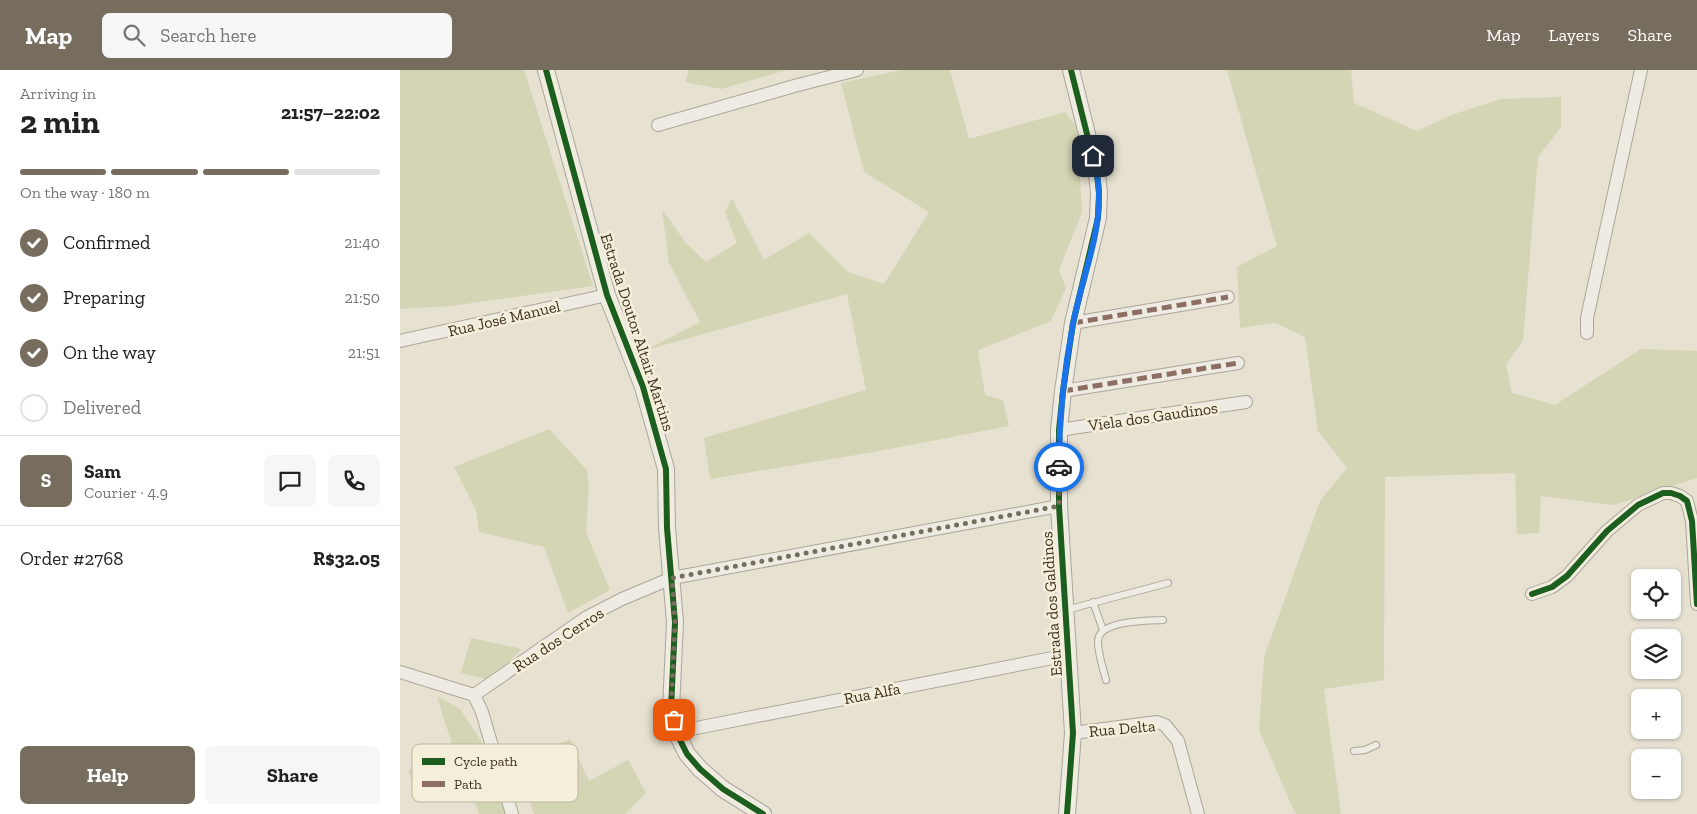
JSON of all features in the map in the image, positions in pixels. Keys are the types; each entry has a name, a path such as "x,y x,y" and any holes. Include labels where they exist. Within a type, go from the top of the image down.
{"street":[{"name":"Estrada Doutor Altair Martins","path":"546,70 607,295 643,387 666,468 667,528 675,622 671,708 676,732 687,754 700,768 723,789 763,814"},
{"path":"658,125 857,70"},
{"name":"Estrada dos Galdinos","path":"1067,814 1073,733 1059,506 1059,430 1073,322 1098,218 1099,193 1097,174 1071,70"},
{"path":"1587,333 1587,318 1600,253 1641,70"},
{"name":"Rua José Manuel","path":"400,341 607,295"},
{"path":"1073,322 1228,296"},
{"path":"1063,391 1238,363"},
{"name":"Viela dos Gaudinos","path":"1059,430 1246,402"},
{"path":"1532,594 1552,587 1566,576 1607,531 1638,505 1663,493 1671,493 1687,501 1692,521 1697,604"},
{"name":"Rua dos Cerros","path":"474,695 587,617 622,599 672,578 1059,506"},
{"name":"Rua Alfa","path":"676,732 1068,656"},
{"path":"400,672 474,695 482,712 491,744"},
{"name":"Rua Delta","path":"1073,733 1157,722 1165,725 1178,741 1198,814"},
{"path":"508,802 512,814"}],"lane":[{"path":"1065,610 1168,583"},
{"path":"1093,602 1103,630"},
{"path":"1106,680 1097,640 1103,630 1116,624 1163,620"},
{"path":"1354,751 1364,750 1376,745"}],"green space":[{"path":"400,70 524,70 593,286 451,306 400,309"},
{"path":"689,70 787,70 721,89 685,82"},
{"path":"901,70 950,70 969,139 1065,112 1077,127 1082,212 1059,270 1066,288 1051,321 978,350 985,395 1003,400 1009,426 874,452 710,479 704,438 866,390 847,294 646,350 700,322 669,263 662,209 685,242 706,262 737,243 725,212 732,198 764,260 809,233 848,272 884,284 929,212 864,172 841,83"},
{"path":"1227,70 1351,70 1354,103 1417,131 1451,115 1501,99 1561,97 1561,127 1538,157 1523,340 1506,365 1512,393 1555,405 1641,349 1697,351 1697,478 1614,505 1541,496 1539,533 1517,534 1515,473 1385,477 1384,680 1324,689 1341,814 1297,814 1293,809 1259,730 1264,657 1320,501 1347,468 1318,431 1305,337 1276,323 1240,328 1237,267 1277,246"},
{"path":"549,429 587,470 589,488 586,532 610,590 568,613 544,547 479,532 476,511 454,467"},
{"path":"471,638 522,649 490,680 461,673"},
{"path":"437,696 460,709 483,744 452,744"},
{"path":"570,739 572,744 559,744"},
{"path":"578,757 589,781 628,760 646,793 625,814 534,814 530,802 578,802"},
{"path":"412,768 412,781 408,770"},
{"path":"475,802 503,802 507,814 479,814"}],"marked path":[{"path":"1073,323 1228,297"},
{"path":"1063,391 1238,363"}],"cycle path":[{"path":"546,70 607,295 643,387 666,469 667,528 675,622 671,709 676,732 687,754 700,769 723,789 763,814"},
{"path":"1067,814 1073,733 1059,506 1059,430 1073,323 1098,218 1099,193 1097,174 1071,70"},
{"path":"1532,594 1552,587 1567,576 1607,531 1638,505 1663,493 1671,493 1687,501 1692,521 1697,604"}],"way so far":[{"path":"674,720 671,708 675,622 672,578 1059,506 1059,467"}],"route":[{"path":"1059,467 1059,430 1073,322 1098,218 1099,193 1093,156"}]}
